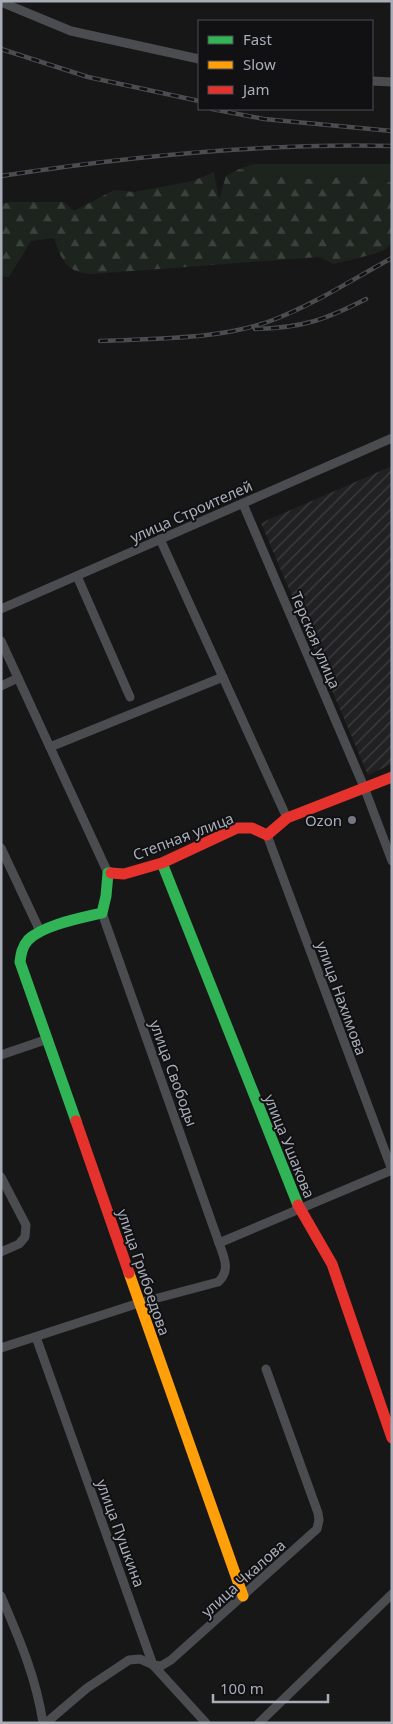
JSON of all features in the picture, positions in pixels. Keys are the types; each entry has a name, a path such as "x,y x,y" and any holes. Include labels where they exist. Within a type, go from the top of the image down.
{"street":[{"path":"1,2 71,31 198,59"},
{"path":"373,81 392,82"},
{"name":"улица Строителей","path":"1,610 392,438"},
{"name":"Терская улица","path":"243,504 364,787 392,861"},
{"path":"160,539 287,818"},
{"path":"77,576 130,697"},
{"path":"1,640 108,873 102,913 40,931 1,848"},
{"path":"50,747 223,677"},
{"path":"1,686 18,678"},
{"path":"267,835 287,818 392,777"},
{"name":"Степная улица","path":"108,873 124,874 162,863 237,828 252,828 267,835"},
{"name":"улица Нахимова","path":"267,835 392,1170"},
{"name":"улица Ушакова","path":"162,863 299,1209 332,1264 392,1438"},
{"name":"улица Свободы","path":"1,1348 139,1303 218,1282 226,1268 220,1243 102,913"},
{"name":"улица Грибоедова","path":"40,931 27,941 20,957 20,962 243,1596"},
{"path":"1,1055 48,1039"},
{"path":"220,1243 392,1170"},
{"path":"1,1177 26,1224 25,1237 19,1244 1,1252"},
{"name":"улица Пушкина","path":"36,1337 153,1665 206,1723"},
{"name":"улица Чкалова","path":"153,1665 161,1666 170,1660 317,1529 318,1513 266,1369"},
{"path":"258,1723 392,1594"},
{"path":"1,1596 29,1663 45,1723 87,1688 128,1660 140,1658 153,1665"}],"shaded area":[{"path":"392,466 392,764 368,775 261,523"}],"green space":[{"path":"253,164 392,164 392,183 359,177 296,179 239,169"},
{"path":"239,169 296,179 359,177 392,183 392,243 386,249 374,254 334,264 319,257 92,274 70,268 62,259 54,238 31,241 9,277 1,276 1,204 10,202 64,202 74,211 114,190 134,192 193,181 214,172 219,199 226,176"}],"railway":[{"path":"1,49 88,77 198,101"},
{"path":"217,110 264,119 392,131"},
{"path":"1,176 98,162 196,152 294,147 392,146"},
{"path":"100,341 210,335 253,327 304,307 392,258"},
{"path":"255,329 286,327 313,322 366,299"}],"traffic: fast":[{"path":"162,863 298,1205"},
{"path":"76,1121 20,959 24,945 43,930 102,913 108,873 111,873"}],"traffic: slow":[{"path":"129,1273 243,1596"}],"traffic: jam":[{"path":"111,873 124,874 162,863 237,828 252,828 267,835 287,818 392,777"},
{"path":"76,1121 129,1273"},
{"path":"298,1205 332,1264 392,1438"}],"place":[{"name":"Ozon","path":"352,820"}]}
